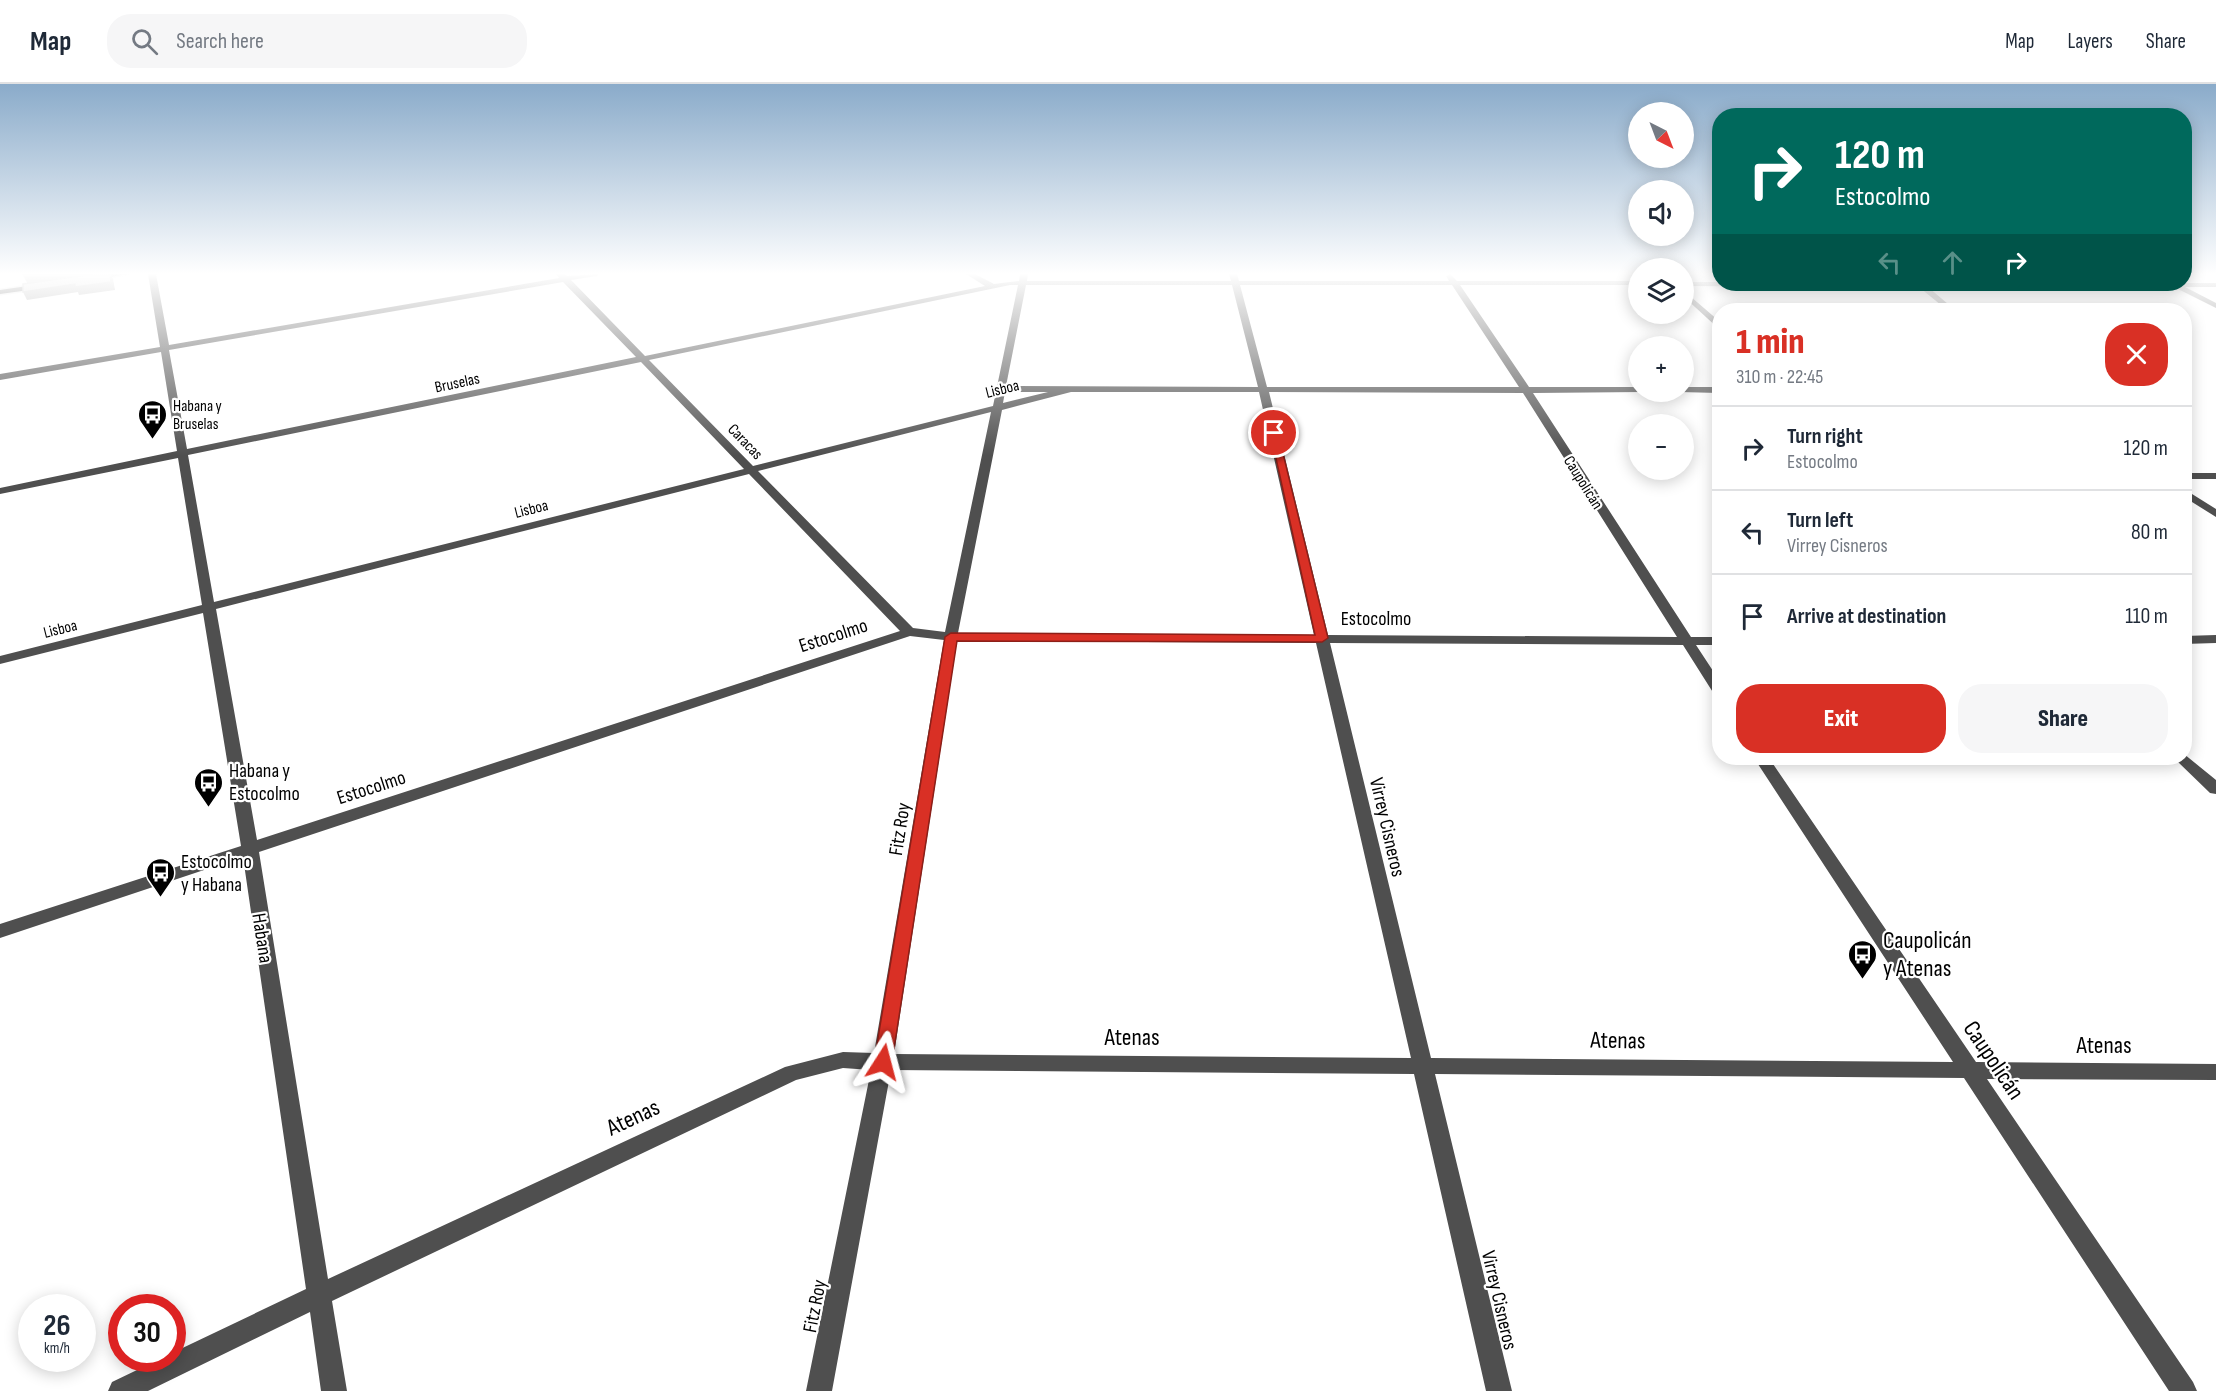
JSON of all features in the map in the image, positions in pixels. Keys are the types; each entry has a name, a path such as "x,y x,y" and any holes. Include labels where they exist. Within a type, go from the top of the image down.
{"street":[{"name":"Habana","path":"164,335 250,850 317,1296 334,1391"},
{"path":"0,377 238,335"},
{"name":"Caracas","path":"621,335 909,632"},
{"name":"Bruselas","path":"0,491 758,335"},
{"name":"Fitz Roy","path":"819,1391 883,1062 951,637 1012,335"},
{"name":"Virrey Cisneros","path":"1249,335 1263,388 1499,1391"},
{"name":"Caupolicán","path":"1489,335 1712,681"},
{"name":"Lisboa","path":"1000,397 1071,389"},
{"name":"Lisboa","path":"0,660 752,469 1000,397 1071,389 1628,390"},
{"path":"1694,390 1712,390"},
{"path":"2192,476 2216,476"},
{"path":"2192,498 2216,514"},
{"name":"Estocolmo","path":"0,931 909,632 951,637 1712,641"},
{"path":"2192,640 2216,639"},
{"name":"Caupolicán","path":"1767,765 2184,1391"},
{"path":"2190,765 2216,789"},
{"name":"Atenas","path":"121,1391 792,1072 843,1060 2216,1072"}],"place":[{"name":"Habana y Bruselas","path":"152,440"},
{"name":"Habana y Estocolmo","path":"208,808"},
{"name":"Estocolmo y Habana","path":"160,898"},
{"name":"Caupolicán y Atenas","path":"1862,980"}],"route":[{"path":"883,1062 951,637 1322,638 1274,433"}]}
